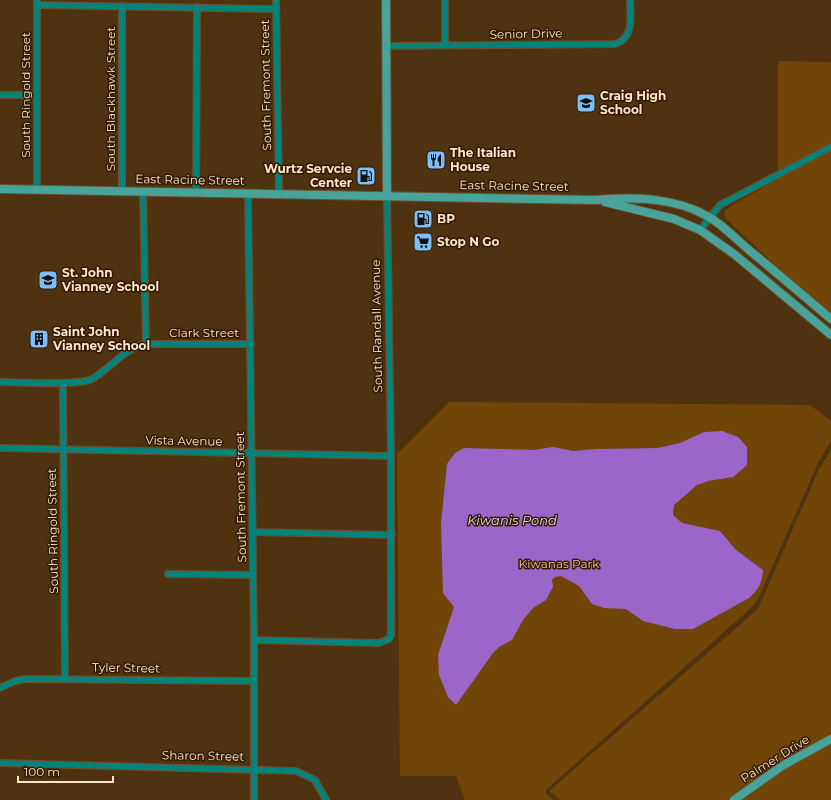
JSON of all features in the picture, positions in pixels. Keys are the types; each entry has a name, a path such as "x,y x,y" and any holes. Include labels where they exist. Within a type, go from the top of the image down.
{"main road":[{"name":"South Randall Avenue","path":"386,0 387,195"},
{"name":"East Racine Street","path":"0,189 596,200 636,198 651,199 669,202 709,217 730,232 831,320"},
{"name":"East Racine Street","path":"596,200 661,215 700,230 734,254 831,336"},
{"name":"Palmer Drive","path":"734,800 782,766 831,739"}],"street":[{"name":"South Fremont Street","path":"276,0 279,194"},
{"path":"445,0 446,45"},
{"name":"Senior Drive","path":"386,46 615,44 625,39 630,30 630,0"},
{"path":"37,3 122,6 276,8"},
{"name":"South Ringold Street","path":"37,3 38,190"},
{"name":"South Blackhawk Street","path":"122,6 122,191"},
{"path":"196,192 197,7"},
{"path":"0,95 37,95"},
{"path":"700,230 709,217 727,201 831,147"},
{"path":"143,192 146,344"},
{"name":"South Fremont Street","path":"248,193 253,532 254,800"},
{"name":"South Randall Avenue","path":"254,640 379,643 389,639 391,635 392,535 387,195"},
{"name":"Clark Street","path":"0,382 63,383 91,380 126,352 137,346 146,344 251,344"},
{"name":"South Ringold Street","path":"63,383 65,678"},
{"name":"Vista Avenue","path":"0,448 391,456"},
{"path":"253,532 392,535"},
{"path":"168,574 253,575"},
{"name":"Tyler Street","path":"0,688 15,681 25,679 65,678 253,681"},
{"name":"Sharon Street","path":"0,763 296,771 315,780 326,800"}],"green space":[{"path":"778,61 831,62 831,313 790,279 725,218 725,211 729,207 778,179"},
{"name":"Kiwanas Park","path":"449,402 810,405 831,421 831,441 818,463 758,599 751,608 547,789 546,794 554,800 465,800 456,776 400,776 397,454"},
{"path":"831,450 831,800 561,800 549,791 758,609 819,469"}],"water":[{"name":"Kiwanis Pond","path":"722,431 738,437 747,447 747,465 733,477 708,481 697,485 674,505 673,515 682,523 720,531 736,550 763,570 762,579 758,589 749,598 693,629 675,629 643,621 626,609 604,608 592,604 579,586 561,576 555,577 552,580 553,587 546,600 533,608 523,620 512,640 499,647 493,653 456,705 448,697 439,675 438,655 454,607 443,593 441,523 447,464 455,453 464,448 533,450 553,447 573,451 658,448 680,443 704,432"}],"place":[{"name":"Craig High School","path":"586,103"},
{"name":"The Italian House","path":"436,160"},
{"name":"Wurtz Servcie Center","path":"366,176"},
{"name":"BP","path":"423,219"},
{"name":"Stop N Go","path":"423,242"},
{"name":"St. John Vianney School","path":"48,280"},
{"name":"Saint John Vianney School","path":"39,339"}]}
